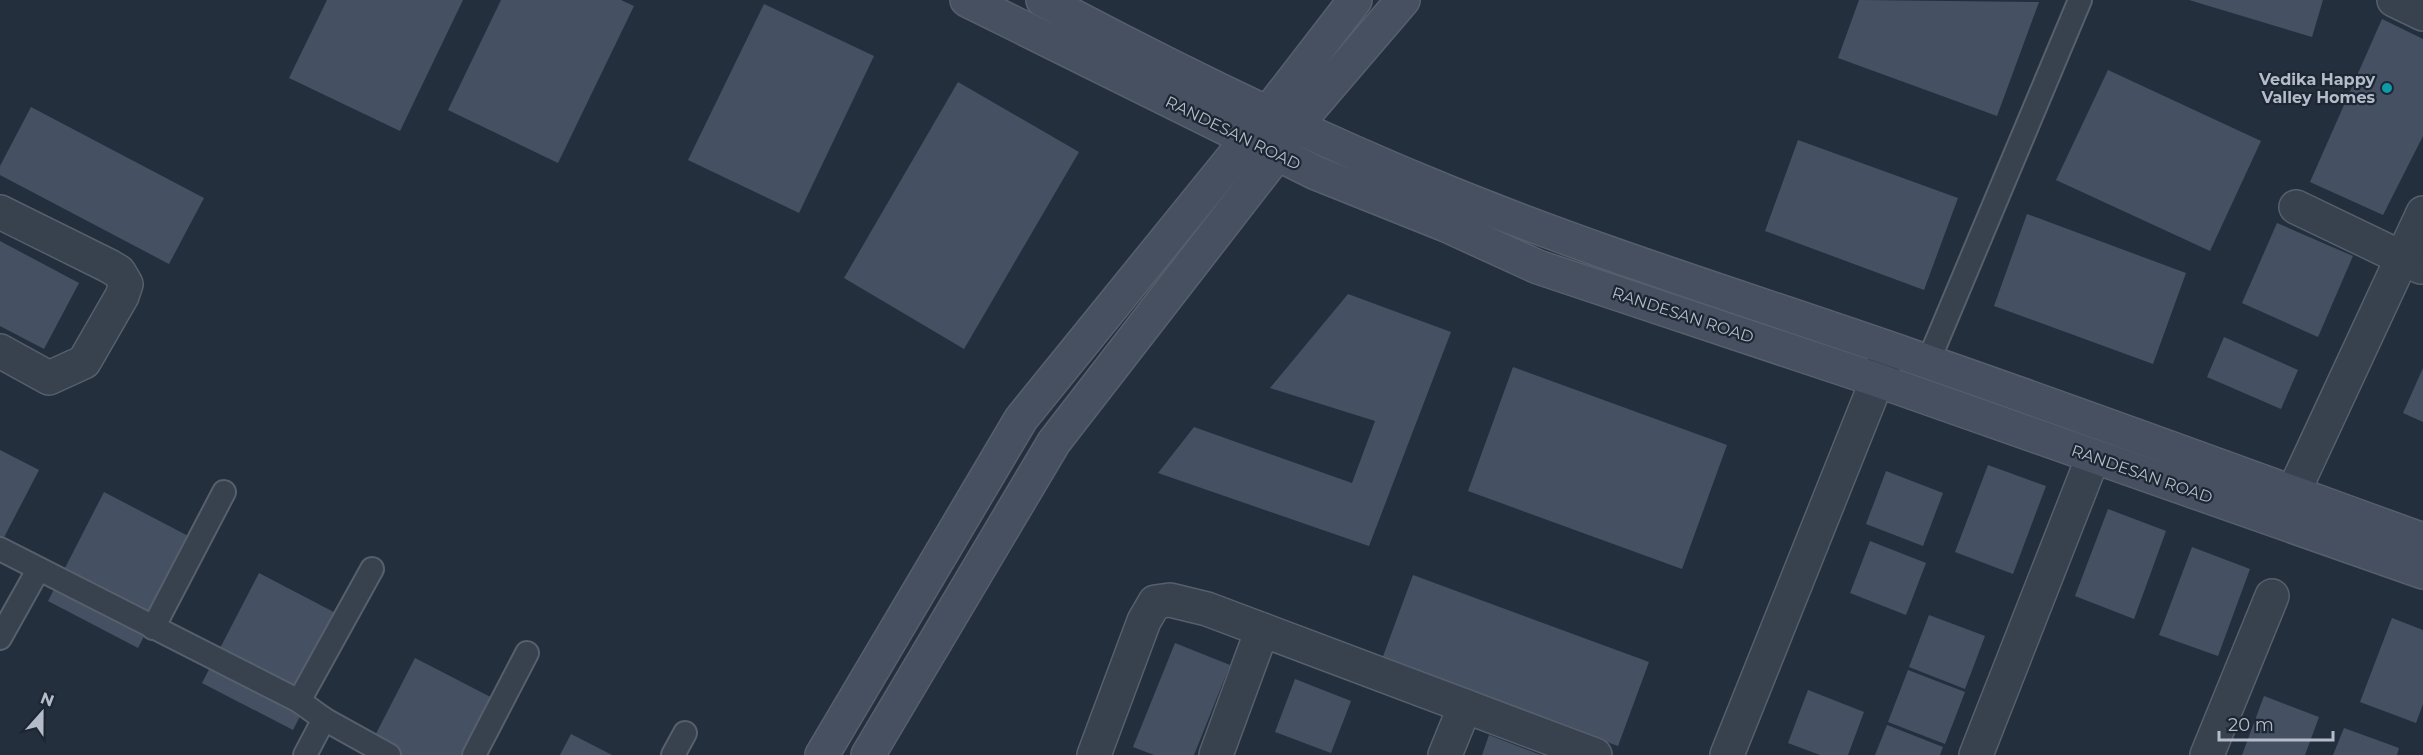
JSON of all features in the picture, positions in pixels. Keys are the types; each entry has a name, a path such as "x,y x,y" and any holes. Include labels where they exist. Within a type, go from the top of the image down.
{"street":[{"name":"RANDESAN ROAD","path":"967,0 1247,140 1338,182 1446,225 1538,267 1877,380 2423,573"},
{"name":"RANDESAN ROAD","path":"1043,0 1148,56 1266,112 1457,196 1683,280 1890,348 2423,540"},
{"path":"822,755 1021,420 1247,140 1266,112 1354,0"},
{"path":"868,755 1054,442 1277,154 1296,125 1403,0"},
{"path":"2394,0 2423,14"},
{"path":"2296,207 2413,263"},
{"path":"0,212 109,266 119,272 126,284 122,296 84,362 48,378 0,351"},
{"path":"2293,493 2413,263 2423,213"},
{"path":"1727,755 1890,348"},
{"path":"1976,755 2093,457"},
{"path":"2207,755 2272,597"},
{"path":"1094,755 1144,621 1155,602 1170,600 1262,630 1595,755"},
{"path":"1216,755 1262,630"},
{"path":"1445,755 1465,706"}],"lane":[{"path":"1928,362 2080,0"},
{"path":"153,628 224,492"},
{"path":"0,549 299,701 324,719 389,755"},
{"path":"299,701 372,569"},
{"path":"0,638 38,570"},
{"path":"474,755 526,653"},
{"path":"305,755 324,719"},
{"path":"673,755 685,733"}],"building":[{"path":"327,0 463,0 400,131 289,78"},
{"path":"501,0 621,0 634,6 558,163 448,110"},
{"path":"1859,0 2039,2 1997,116 1838,58"},
{"path":"2189,0 2323,0 2312,37"},
{"path":"764,4 874,56 799,213 688,160"},
{"name":"Vedika Happy Valley Homes","path":"2382,19 2423,39 2423,136 2383,215 2310,182"},
{"path":"2108,70 2261,141 2210,251 2056,180"},
{"path":"958,82 1079,152 964,349 844,278"},
{"path":"31,107 204,198 169,264 0,175 0,166"},
{"path":"1798,140 1958,198 1924,290 1765,231"},
{"path":"2027,214 2186,273 2153,364 1994,306"},
{"path":"2277,223 2353,256 2318,337 2242,303"},
{"path":"0,241 79,283 44,349 0,326"},
{"path":"1348,294 1451,332 1369,546 1158,473 1194,427 1352,483 1375,421 1270,388"},
{"path":"2224,337 2298,370 2281,409 2207,377"},
{"path":"1513,367 1727,445 1682,569 1468,491"},
{"path":"2423,368 2423,422 2403,413"},
{"path":"0,450 39,470 0,545"},
{"path":"1988,465 2046,486 2013,574 1955,552"},
{"path":"1886,471 1943,493 1923,546 1866,524"},
{"path":"104,492 194,539 138,648 48,601"},
{"path":"2108,509 2166,531 2134,619 2075,596"},
{"path":"1870,541 1926,563 1906,615 1850,593"},
{"path":"2192,547 2250,569 2218,656 2159,635"},
{"path":"259,573 349,620 293,730 202,683"},
{"path":"1413,575 1649,662 1618,746 1382,659"},
{"path":"1929,615 1985,636 1965,689 1909,667"},
{"path":"2392,618 2423,630 2423,704 2416,723 2360,702"},
{"path":"1175,643 1230,665 1194,755 1154,755 1133,747"},
{"path":"415,658 506,705 480,755 365,755"},
{"path":"1908,670 1965,692 1945,744 1888,722"},
{"path":"1295,679 1351,701 1331,753 1275,732"},
{"path":"1808,690 1864,712 1848,755 1820,755 1788,743"},
{"path":"2264,696 2319,717 2305,755 2242,755"},
{"path":"1887,725 1943,747 1940,755 1875,755"},
{"path":"2344,728 2399,748 2397,755 2333,755"},
{"path":"571,734 612,755 560,755"},
{"path":"1489,735 1541,755 1482,755"}],"place":[{"name":"Vedika Happy Valley Homes","path":"2387,88"}]}
